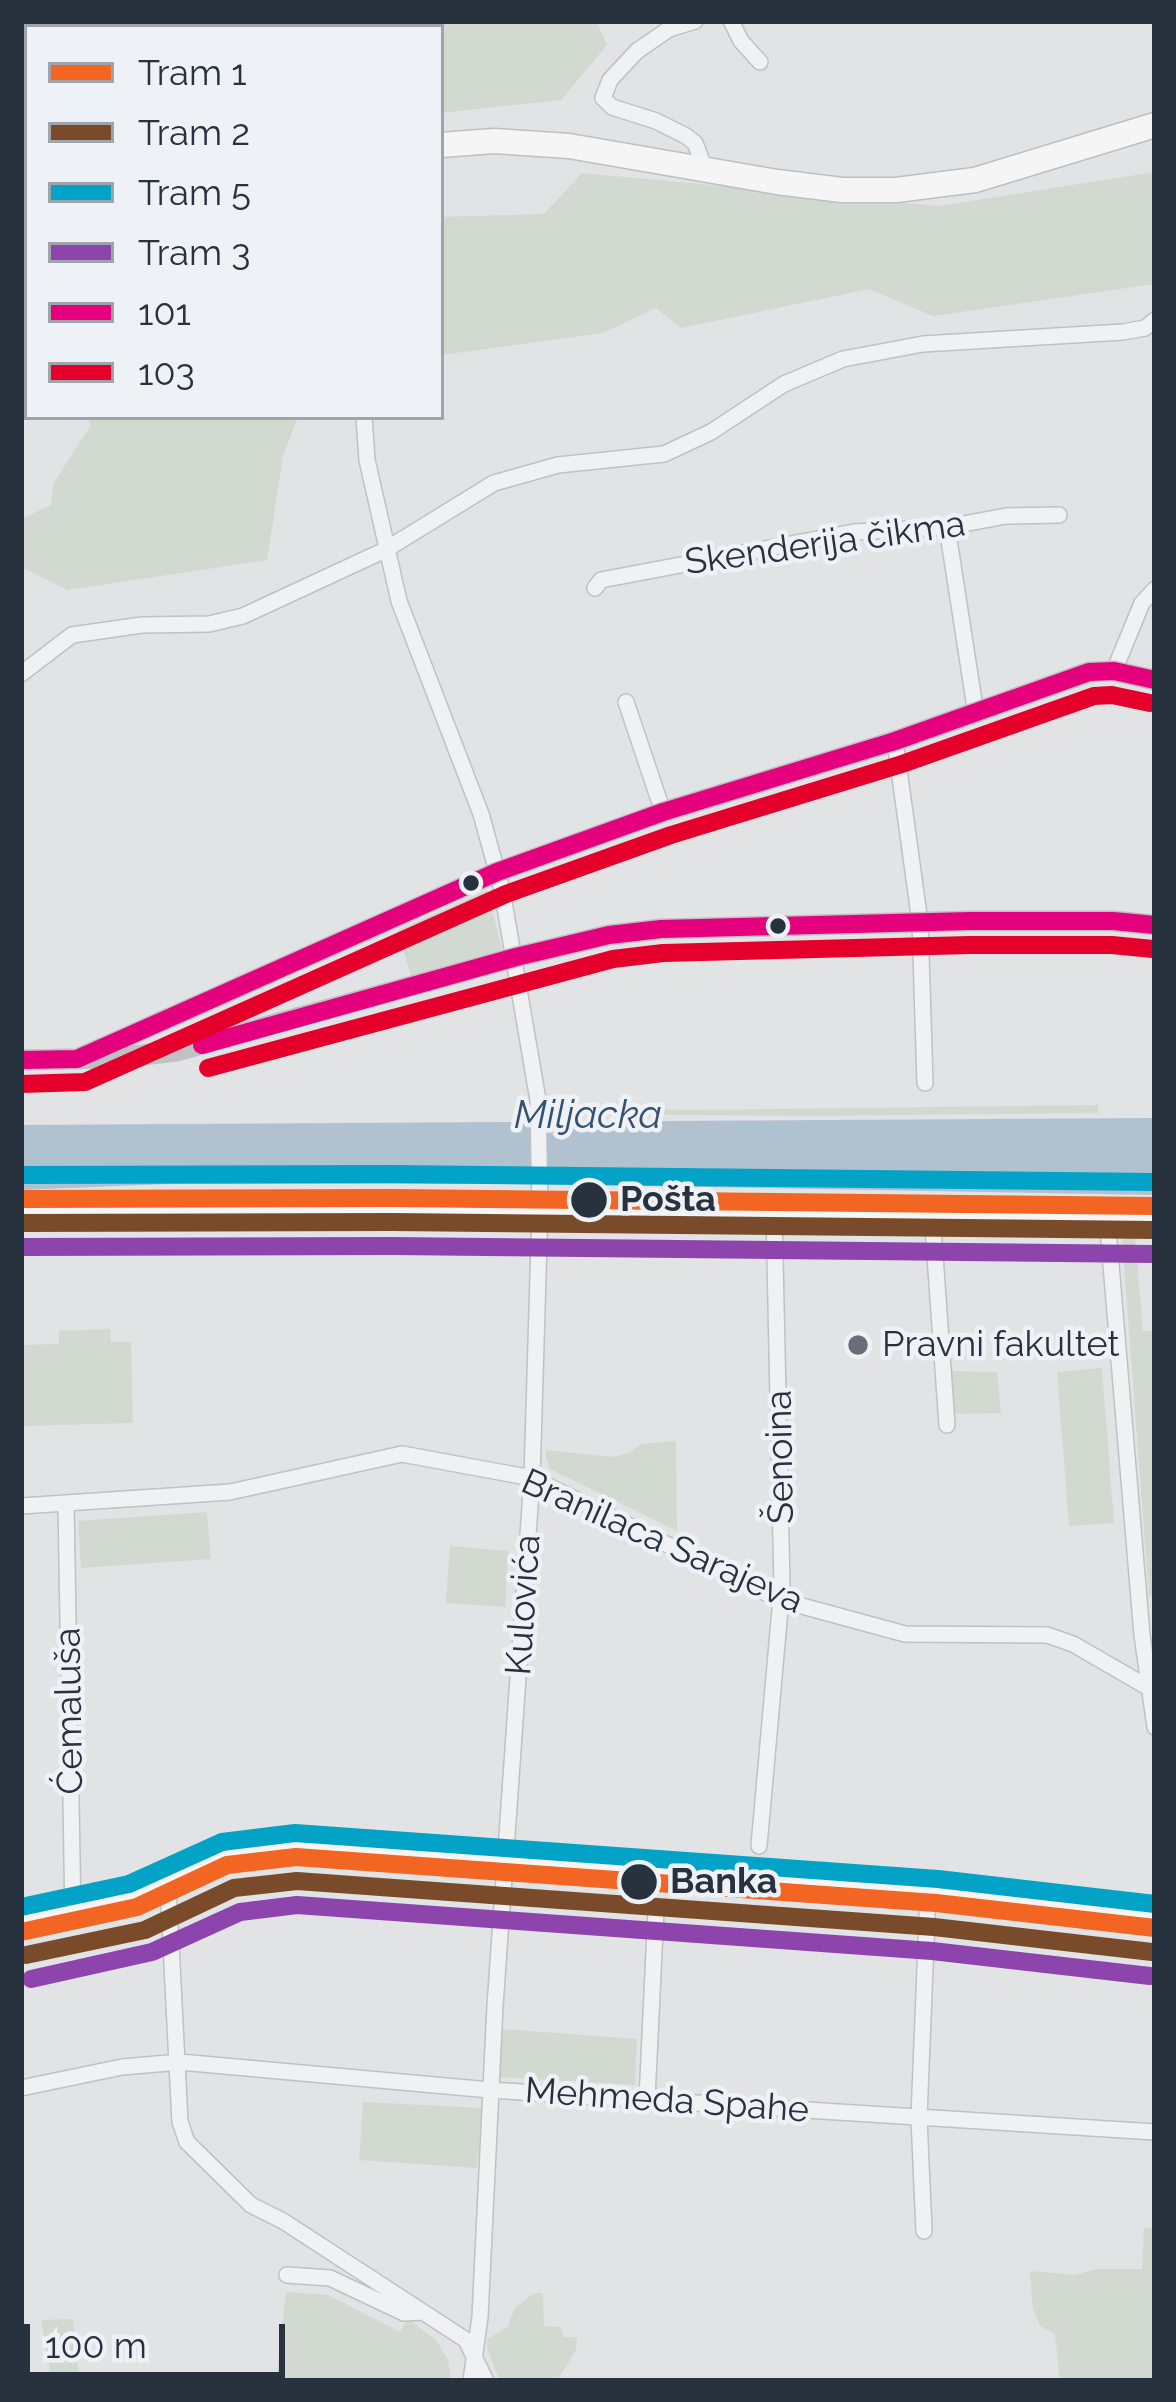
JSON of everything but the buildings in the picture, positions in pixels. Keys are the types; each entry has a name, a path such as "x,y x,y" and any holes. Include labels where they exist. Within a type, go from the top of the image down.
{"main road":[{"path":"444,145 494,141 568,146 842,190 934,187 975,180 1155,125"},
{"path":"77,1059 497,872 663,812 976,714 1089,672 1114,671 1155,680"},
{"path":"21,1060 142,1056 217,1042 609,935 661,929 920,922 1066,920 1155,925"},
{"path":"21,1204 540,1197 774,1210 1155,1217"},
{"path":"21,1928 136,1901 241,1850 286,1845 928,1893 1155,1920"}],"street":[{"path":"695,21 669,29 637,50 610,80 603,98 612,107 686,136 695,143 705,170"},
{"path":"731,21 760,62"},
{"path":"21,674 72,635 142,625 209,624 243,616 385,550 494,483 559,465 664,454 710,432 784,384 843,359 923,344 1123,332 1144,328 1155,320"},
{"name":"Kulovića","path":"364,420 367,460 399,602 481,814 497,872 516,957 538,1110 532,1478 490,2090 480,2317 471,2381"},
{"name":"Skenderija čikma","path":"595,587 601,580 854,532 1059,515"},
{"path":"947,527 976,714"},
{"path":"1114,671 1142,603 1155,590"},
{"path":"626,702 663,812"},
{"path":"896,740 920,922 925,1083"},
{"name":"Šenoina","path":"759,1846 780,1600 783,1473 774,1210"},
{"path":"932,1213 947,1425"},
{"path":"1107,1217 1155,1727"},
{"name":"Branilaca Sarajeva","path":"21,1506 230,1492 402,1454 532,1478 780,1600 905,1634 1047,1635 1073,1644 1152,1699"},
{"name":"Ćemaluša","path":"66,1503 73,1918"},
{"path":"168,1886 182,2134 251,2205 284,2221 466,2340 486,2381"},
{"path":"924,2231 920,2118 928,1893"},
{"path":"647,2099 656,1910"},
{"name":"Mehmeda Spahe","path":"21,2088 122,2067 180,2062 490,2090 1155,2132"},
{"path":"287,2275 330,2278 404,2313 423,2312"}],"shaded area":[{"path":"43,21 596,21 607,45 561,100 444,113 444,24"},
{"path":"1155,172 1154,284 933,316 869,289 681,328 656,308 603,333 444,355 444,217 544,214 582,173 939,206"},
{"path":"88,420 297,420 283,456 267,560 68,590 21,567 21,519 51,505 54,482 91,425"},
{"path":"487,890 503,953 411,976 398,930"},
{"path":"1098,1105 1098,1113 810,1116 571,1114 570,1107 690,1110"},
{"path":"1135,1238 1143,1331 1153,1331 1155,1353 1155,1595 1149,1596 1122,1239"},
{"path":"110,1329 111,1342 131,1342 133,1423 21,1426 21,1345 59,1344 59,1331"},
{"path":"1102,1368 1114,1523 1069,1526 1057,1372"},
{"path":"951,1371 997,1372 1001,1413 955,1414"},
{"path":"676,1441 677,1531 550,1469 546,1457 546,1450 611,1457 630,1453 640,1444"},
{"path":"207,1512 211,1559 81,1568 78,1521"},
{"path":"450,1546 508,1551 505,1607 446,1603"},
{"path":"502,2029 637,2039 635,2085 500,2077"},
{"path":"363,2102 482,2108 477,2168 359,2160"},
{"path":"1155,2227 1155,2381 1060,2381 1055,2334 1040,2326 1033,2309 1030,2271 1074,2275 1097,2269 1142,2269 1144,2228"},
{"path":"286,2292 328,2295 400,2332 408,2319 436,2340 448,2359 451,2381 276,2381"},
{"path":"534,2293 543,2293 544,2326 560,2327 564,2337 577,2337 576,2350 557,2381 500,2381 487,2340 508,2326 515,2308"},
{"path":"73,2319 79,2381 52,2381 41,2320"}],"water":[{"name":"Miljacka","path":"1155,1118 1155,1195 539,1184 167,1184 21,1190 21,1125"}],"tram line":[{"name":"5","path":"21,1175 1155,1182"},
{"name":"1","path":"21,1199 1155,1206"},
{"name":"2","path":"21,1223 1155,1230"},
{"name":"3","path":"21,1247 1154,1254"},
{"name":"5","path":"21,1907 129,1884 222,1842 295,1833 938,1879 1155,1904"},
{"name":"1","path":"21,1932 137,1907 227,1865 296,1857 936,1903 1155,1928"},
{"name":"2","path":"26,1955 145,1930 234,1888 297,1881 934,1927 1152,1952"},
{"name":"3","path":"31,1979 152,1952 240,1912 297,1905 932,1951 1150,1976"}],"transit line":[{"name":"101","path":"21,1060 77,1059 497,872 663,812 895,741 1089,672 1114,671 1155,680"},
{"name":"103","path":"21,1084 85,1082 506,894 671,835 902,764 1094,696 1150,703"},
{"name":"101","path":"202,1045 609,935 661,929 970,921 1155,925"},
{"name":"103","path":"208,1068 613,959 663,953 970,945 1153,949"}],"place":[{"name":"Pošta","path":"589,1200"},
{"name":"Pravni fakultet","path":"858,1345"},
{"name":"Banka","path":"639,1882"}]}
